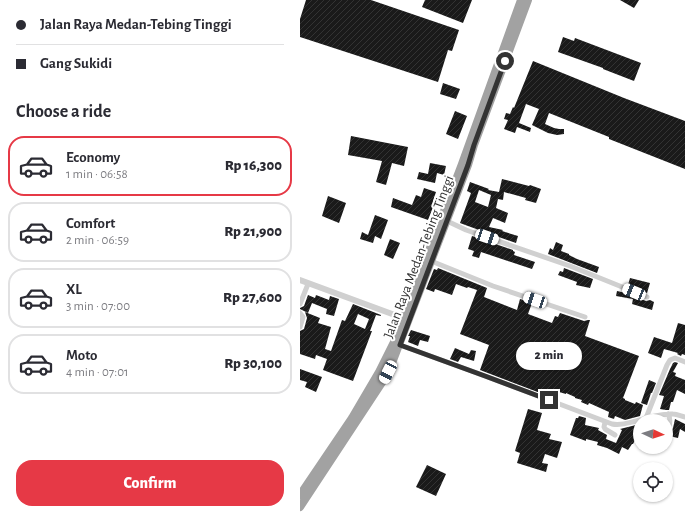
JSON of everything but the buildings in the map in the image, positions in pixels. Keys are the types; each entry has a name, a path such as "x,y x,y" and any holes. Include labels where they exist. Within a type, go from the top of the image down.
{"highway":[{"name":"Jalan Raya Medan-Tebing Tinggi","path":"300,495 352,418 379,372 394,342 462,164 521,0"},
{"name":"Jalan Raya Medan-Tebing Tinggi","path":"300,507 383,381 392,363 447,221 528,0"}],"street":[{"path":"447,221 466,230 570,266 647,297"},
{"path":"431,262 493,286 585,317"},
{"path":"300,280 403,318"},
{"path":"300,304 308,284"},
{"path":"300,313 303,317 300,327"},
{"path":"400,345 605,422 618,425 633,421"},
{"path":"648,414 670,360 675,358 685,362"},
{"path":"673,414 685,417"},
{"path":"605,422 605,430 615,435"}],"route":[{"path":"505,61 468,165 400,345 549,400"}]}
